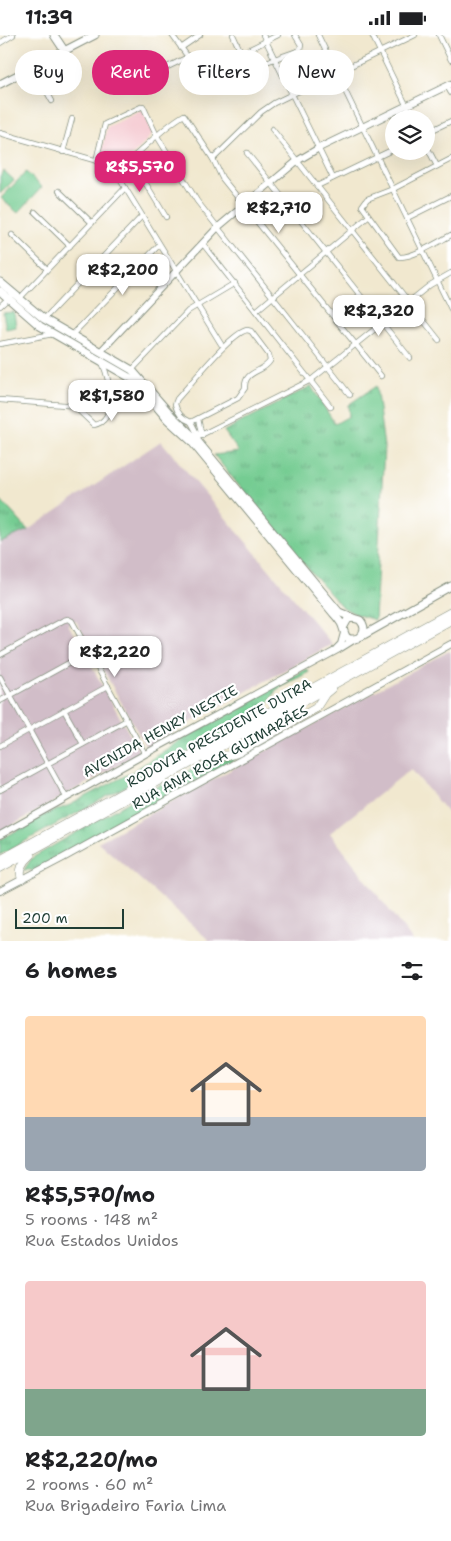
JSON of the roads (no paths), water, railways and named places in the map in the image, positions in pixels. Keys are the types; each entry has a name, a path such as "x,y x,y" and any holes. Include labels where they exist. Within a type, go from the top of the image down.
{"highway":[{"name":"RODOVIA PRESIDENTE DUTRA","path":"0,860 451,612"},
{"name":"RODOVIA PRESIDENTE DUTRA","path":"0,868 451,620"},
{"path":"178,770 207,757 229,756 239,752 316,707 325,693 341,680"},
{"path":"22,879 20,873 25,860 51,840"}],"main road":[{"path":"54,35 64,50 95,35"},
{"path":"0,84 15,76"},
{"path":"0,282 40,326 134,380 168,420 197,438 333,613 346,637 358,638 451,586"},
{"path":"0,291 19,299 44,319 132,370 168,412 197,438 339,612 375,624 383,624"},
{"path":"98,359 102,357 101,351"},
{"path":"119,371 126,373 132,370"},
{"path":"343,630 344,623 348,619 357,619"},
{"path":"357,619 364,628 358,638"}],"street":[{"path":"0,43 13,35"},
{"path":"172,35 181,48 200,35"},
{"path":"233,35 240,50"},
{"path":"263,35 279,67"},
{"path":"248,50 278,35"},
{"path":"269,61 300,50 302,47 295,35"},
{"path":"318,35 325,50"},
{"path":"372,35 409,110"},
{"path":"354,65 415,35"},
{"path":"439,35 451,59"},
{"path":"101,351 217,228 297,161 319,148 449,85 451,93"},
{"path":"48,95 52,101"},
{"path":"213,159 261,112 291,95"},
{"path":"293,95 333,178"},
{"path":"347,95 451,309"},
{"path":"96,161 105,124 143,106 157,136 197,201 350,395"},
{"path":"115,171 168,125 184,115 213,159 222,178 381,376"},
{"path":"63,152 72,119"},
{"path":"435,129 451,121"},
{"path":"272,129 439,340"},
{"path":"0,133 96,161 108,165 115,171 221,344"},
{"path":"247,153 410,358"},
{"path":"317,186 385,153"},
{"path":"131,159 166,217"},
{"path":"451,159 392,189 367,199 363,203 363,210 401,258 422,250 451,235"},
{"path":"434,160 437,166"},
{"path":"19,299 125,188"},
{"path":"59,191 92,223"},
{"path":"407,218 451,196"},
{"path":"35,212 70,246"},
{"path":"44,319 142,216"},
{"path":"256,311 368,217"},
{"path":"12,235 48,269"},
{"path":"203,244 331,407"},
{"path":"72,335 159,245"},
{"path":"197,438 311,380 382,322 451,273"},
{"path":"132,370 188,311 234,283"},
{"path":"0,306 11,296"},
{"path":"36,337 39,334 40,326"},
{"path":"242,331 251,331 269,355 270,361 268,365 248,375 245,388 238,398 198,419 191,422 185,420 174,404 177,399 222,349 242,331"},
{"path":"0,344 54,334"},
{"path":"74,406 92,424 96,425 100,423 109,407 110,391 105,370 98,359"},
{"path":"105,370 119,371"},
{"path":"0,400 91,407"},
{"path":"197,438 198,419"},
{"path":"191,422 197,438"},
{"path":"0,655 68,619 72,621 145,754"},
{"path":"333,652 341,644 343,630"},
{"name":"AVENIDA HENRY NESTIE","path":"0,835 358,638"},
{"name":"RUA ANA ROSA GUIMARÃES","path":"0,891 451,644"},
{"path":"0,701 88,652"},
{"path":"0,677 66,797"},
{"path":"0,746 108,686"},
{"path":"64,710 83,744"},
{"path":"0,790 127,720"}]}
